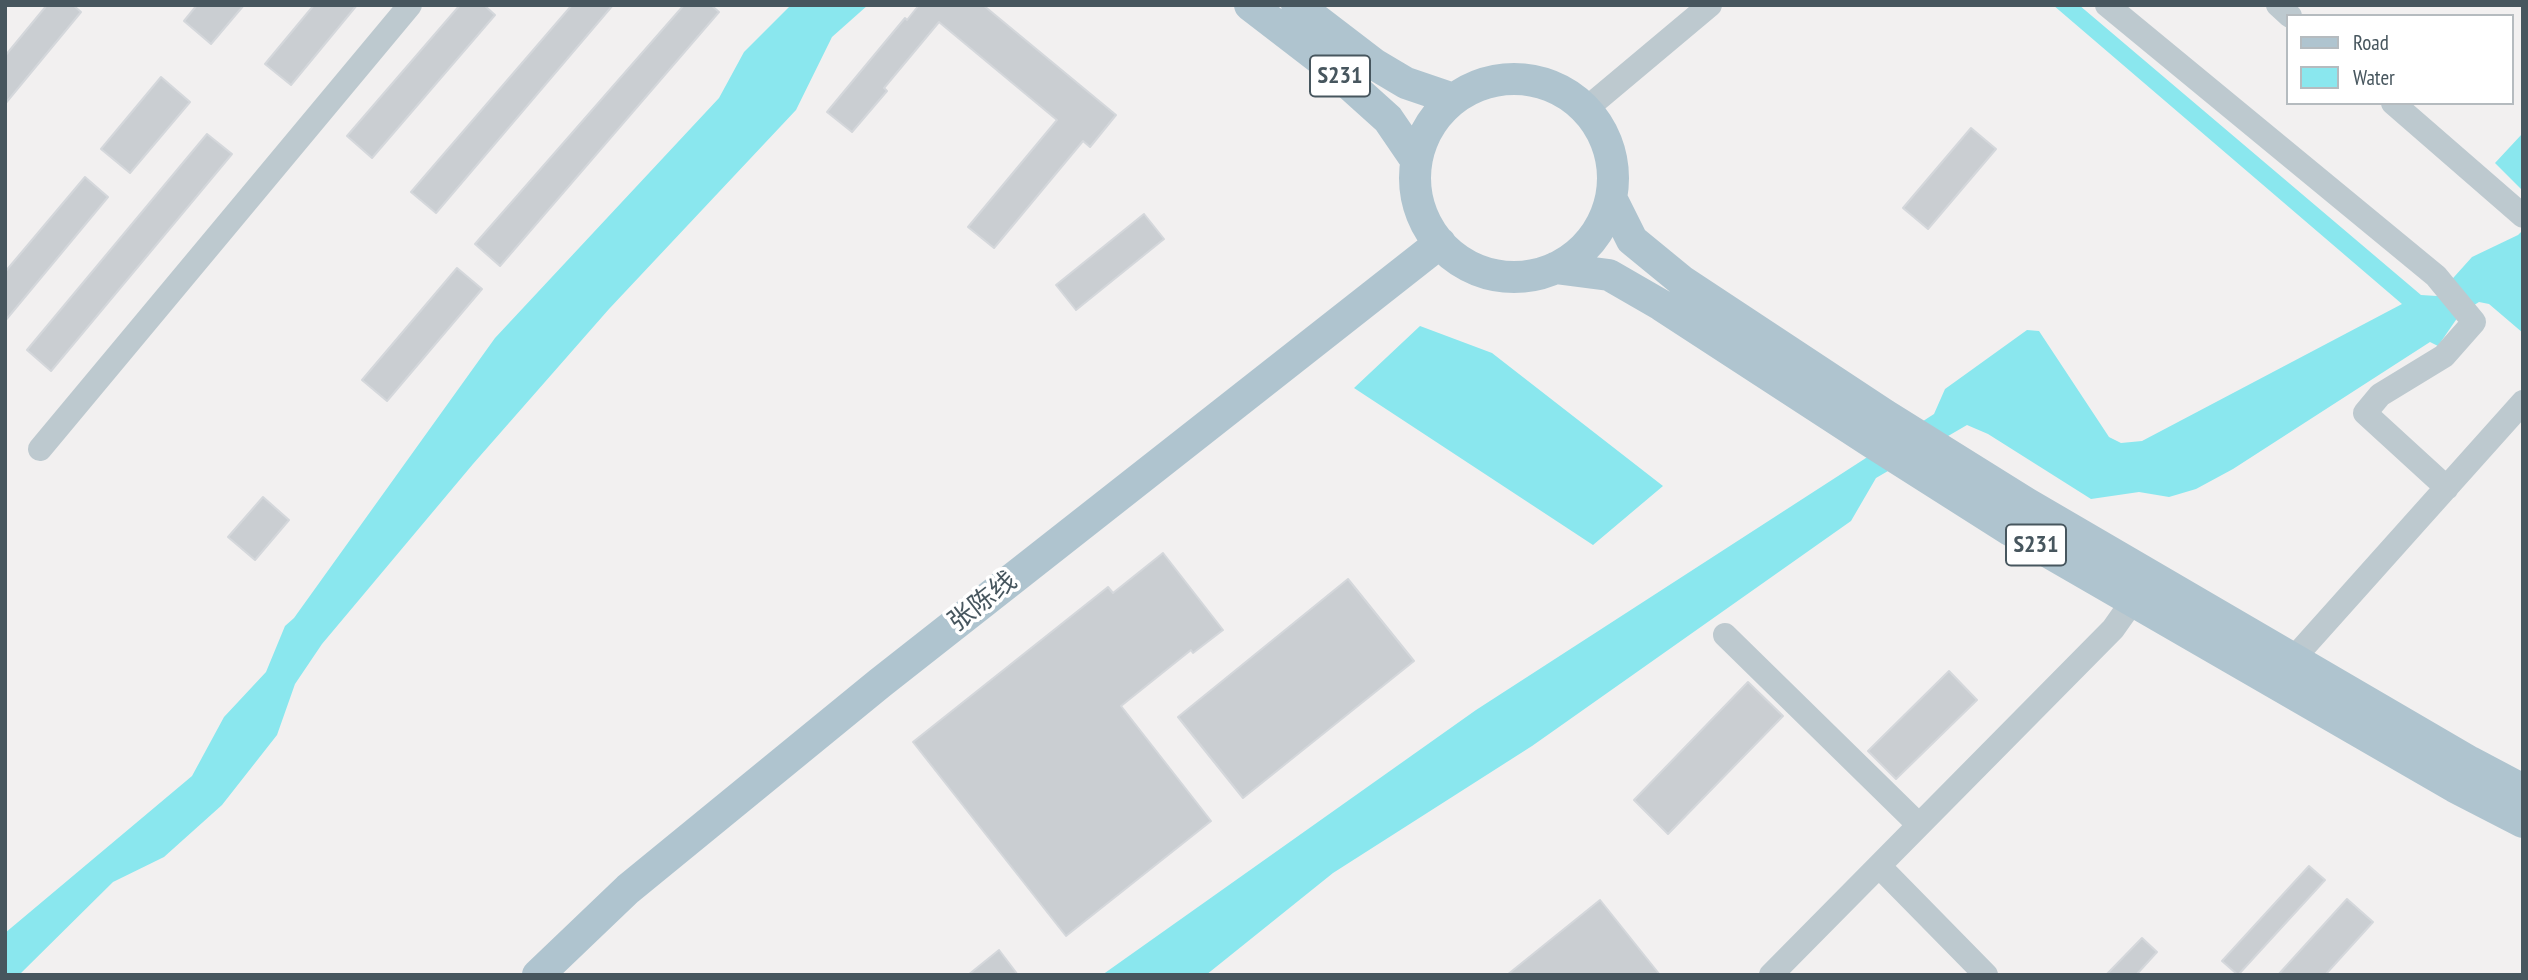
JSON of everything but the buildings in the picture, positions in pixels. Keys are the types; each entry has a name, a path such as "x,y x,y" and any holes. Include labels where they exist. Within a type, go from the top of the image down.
{"main road":[{"name":"S231","path":"1250,5 1328,65 1388,119 1416,160"},
{"name":"S231","path":"1297,5 1374,64 1406,83 1453,99"},
{"path":"1518,78 1543,82 1566,93 1586,110 1599,127 1611,155 1611,198 1599,230 1577,255 1555,268 1533,276 1508,278 1480,272 1450,255 1428,229 1417,202 1414,174 1418,149 1431,123 1453,99 1483,83 1518,78"},
{"name":"S231","path":"1611,198 1632,240 1682,281 1885,415 2026,503 2142,588 2455,787 2523,822"},
{"name":"张陈线","path":"538,975 628,889 880,683 1440,243"},
{"name":"S231","path":"1555,268 1609,275 1661,305 2010,530 2293,659 2523,790"}],"street":[{"path":"40,449 411,5"},
{"path":"1586,110 1710,5"},
{"path":"2107,5 2436,276 2474,322 2444,356 2380,395 2365,413 2447,488"},
{"path":"2395,105 2523,216"},
{"path":"2293,659 2523,401"},
{"path":"1771,975 2113,629 2142,588"},
{"path":"1724,635 1919,825"},
{"path":"1879,866 1986,975"}],"water":[{"path":"791,5 868,5 832,37 796,110 609,309 473,464 322,644 295,684 277,735 222,805 164,857 113,882 19,975 5,975 5,933 192,776 224,717 266,672 285,626 294,618 495,338 719,98 744,52"},
{"path":"2053,5 2079,5 2421,295 2437,296 2472,257 2523,230 2523,333 2489,304 2479,302 2460,314 2438,346 2430,342 2233,469 2196,489 2169,497 2139,492 2091,499 1988,434 1967,425 1876,478 1851,521 1532,746 1333,873 1206,975 1102,975 1476,710 1934,414 1945,389 2027,330 2039,331 2109,437 2121,443 2142,441 2402,304"},
{"path":"2523,135 2523,191 2495,163"},
{"path":"1420,326 1492,353 1663,486 1593,545 1354,388"}]}
